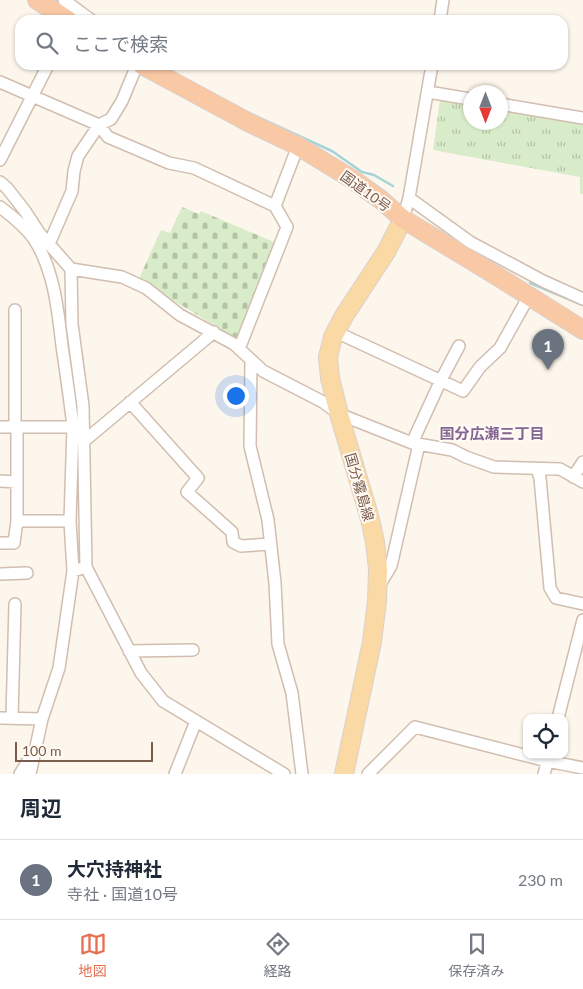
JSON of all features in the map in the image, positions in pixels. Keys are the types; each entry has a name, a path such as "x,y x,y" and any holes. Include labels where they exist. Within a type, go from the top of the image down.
{"highway":[{"path":"37,0 60,15"},
{"name":"国道10号","path":"151,70 248,122 298,146 359,184 403,219 583,330"}],"main road":[{"name":"国分霧島線","path":"344,774 372,642 378,587 372,526 339,414 329,370 328,356 344,316 386,252 403,219"}],"street":[{"path":"64,0 84,15"},
{"path":"441,15 443,0"},
{"path":"0,160 46,70"},
{"path":"49,244 72,191 78,156 99,125 111,119 122,101 136,70"},
{"path":"403,219 409,198 431,70"},
{"path":"0,82 99,125 108,136 169,163 194,168 274,206 287,227 239,349"},
{"path":"428,92 463,98"},
{"path":"508,105 583,118"},
{"path":"274,206 298,146"},
{"path":"0,182 25,211 40,234 71,269 122,277 134,282 158,296 168,307 180,315 214,332 239,349 262,371 323,402 339,414 416,444 452,450 494,467 560,469 578,480 583,462"},
{"path":"409,198 470,242 522,270 583,299"},
{"path":"0,207 16,219 33,238 49,274 57,306 74,427 70,521 73,571 59,668 42,719 30,774"},
{"path":"71,269 72,324 83,406 86,567 141,673 163,702 284,774"},
{"path":"511,284 522,270"},
{"path":"336,332 462,390 480,367 500,348 529,296"},
{"path":"0,543 14,543 17,521 16,310"},
{"path":"84,442 214,332"},
{"path":"378,587 391,566 416,444 441,380 459,346"},
{"path":"251,360 250,446 268,520 275,583 278,644 292,693 302,774"},
{"path":"130,402 198,478 186,492 232,532 234,542 241,546 270,544"},
{"path":"0,427 74,427"},
{"path":"537,469 540,478 550,588 556,598 583,604"},
{"path":"0,482 17,482"},
{"path":"17,521 70,521"},
{"path":"73,571 86,567"},
{"path":"0,574 27,574"},
{"path":"14,604 6,718 42,719"},
{"path":"559,714 583,620"},
{"path":"129,651 193,650"},
{"path":"174,774 196,720"},
{"path":"368,774 415,727 523,752"},
{"path":"20,774 38,743"},
{"path":"544,774 548,759"},
{"path":"552,759 583,768"}],"green space":[{"path":"440,99 463,103 463,130 508,130 508,110 583,124 583,194 580,194 580,177 433,150"},
{"path":"182,207 199,214 201,211 276,243 239,341 138,281 161,230 170,233"}],"waterway":[{"path":"54,0 65,8"},
{"path":"253,115 332,151 362,172 374,175 393,186"},
{"path":"530,283 583,305"}],"place":[{"name":"大穴持神社","path":"548,370"}],"district":[{"name":"国分広瀬三丁目","path":"492,433"}]}
